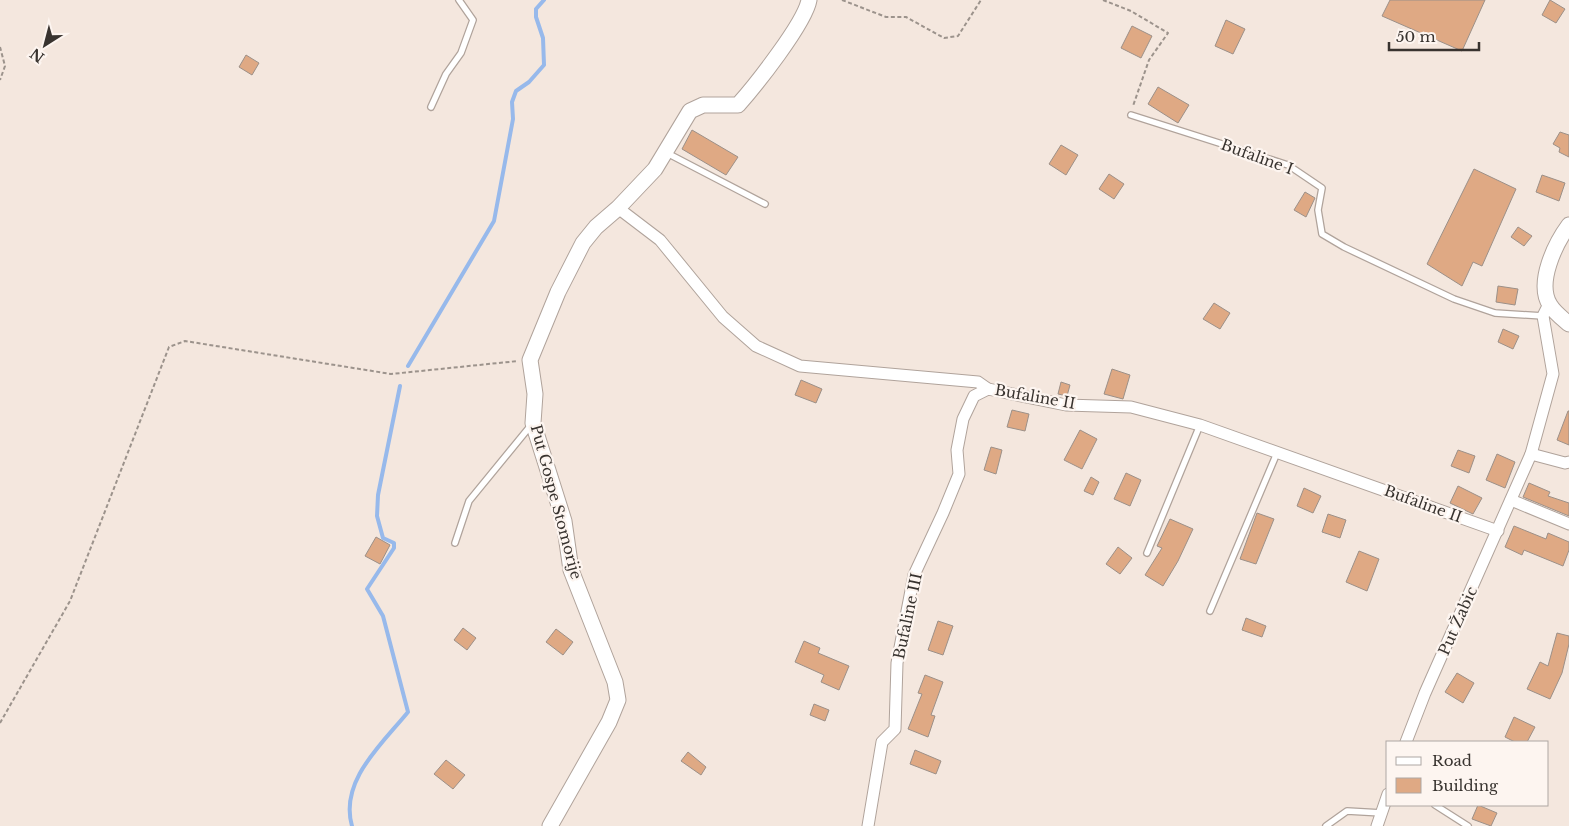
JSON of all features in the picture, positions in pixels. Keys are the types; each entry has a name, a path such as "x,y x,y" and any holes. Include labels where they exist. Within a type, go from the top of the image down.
{"street":[{"path":"530,360 558,292 583,243 596,226 618,208 655,170 690,111 703,105 738,105 753,88 804,14 809,0"},
{"name":"Bufaline II","path":"618,208 660,240 723,317 756,346 800,366 978,382 988,389 1066,405 1131,406 1200,425 1498,531"},
{"path":"1569,225 1561,236 1548,265 1545,288 1546,310 1569,324"},
{"name":"Put Žabic","path":"1406,741 1425,693 1531,454 1553,374 1546,310"},
{"name":"Put Gospe Stomorije","path":"530,360 535,394 534,423 564,522 571,570 616,682 618,700 610,722 550,826"},
{"name":"Bufaline III","path":"868,826 882,742 895,729 898,663 914,575 959,474 957,450 963,419 974,396 988,389"},
{"path":"1531,454 1565,463 1569,462"},
{"path":"1511,500 1569,524"},
{"path":"1377,826 1386,800"}],"lane":[{"path":"431,108 446,74 461,54 473,20 459,0"},
{"name":"Bufaline I","path":"1131,116 1238,148 1296,170 1322,188 1318,210 1322,234 1344,247 1454,299 1495,313 1546,310"},
{"path":"665,152 765,204"},
{"path":"455,544 469,501 534,423"},
{"path":"1148,553 1200,425"},
{"path":"1210,611 1276,453"},
{"path":"1438,806 1468,826"},
{"path":"1326,826 1347,811 1382,813"}],"path":[{"path":"842,0 886,17 906,17 944,38 958,36 981,0"},
{"path":"1103,0 1131,11 1168,33 1149,60 1137,90 1131,116"},
{"path":"0,47 5,66 0,80"},
{"path":"0,723 70,601 169,347 185,341 391,374 530,360"}],"building":[{"path":"1390,0 1485,0 1462,51 1382,16"},
{"path":"1550,0 1565,9 1556,23 1542,15"},
{"path":"1226,20 1245,29 1233,54 1215,46"},
{"path":"1132,26 1152,36 1141,58 1121,48"},
{"path":"246,55 259,63 252,75 239,67"},
{"path":"1158,87 1189,105 1178,123 1148,104"},
{"path":"692,130 738,157 726,175 682,149"},
{"path":"1560,132 1569,135 1569,157 1559,152 1560,148 1553,144"},
{"path":"1061,145 1078,155 1066,175 1049,164"},
{"path":"1474,169 1516,189 1482,266 1473,262 1462,286 1427,264"},
{"path":"1109,174 1124,184 1114,199 1099,189"},
{"path":"1542,175 1565,183 1559,201 1536,192"},
{"path":"1305,192 1315,198 1306,217 1294,210"},
{"path":"1518,227 1532,236 1524,246 1511,237"},
{"path":"1498,286 1518,289 1515,305 1496,302"},
{"path":"1214,303 1230,313 1220,329 1203,319"},
{"path":"1503,329 1519,336 1513,349 1498,342"},
{"path":"1112,369 1130,375 1123,399 1104,394"},
{"path":"801,380 822,389 816,403 795,395"},
{"path":"1061,382 1070,385 1067,396 1058,394"},
{"path":"1012,410 1029,414 1025,431 1007,427"},
{"path":"1569,411 1569,445 1557,440"},
{"path":"1080,430 1097,439 1082,469 1064,460"},
{"path":"991,447 1002,450 996,474 984,470"},
{"path":"1458,450 1475,456 1469,473 1451,466"},
{"path":"1497,454 1515,462 1505,488 1486,480"},
{"path":"1126,473 1141,480 1130,506 1114,499"},
{"path":"1091,477 1099,482 1093,495 1084,491"},
{"path":"1529,483 1550,492 1548,496 1569,503 1569,516 1523,497"},
{"path":"1458,486 1482,498 1473,514 1450,503"},
{"path":"1304,488 1321,496 1313,513 1297,506"},
{"path":"1257,513 1274,519 1256,564 1240,559"},
{"path":"1328,514 1346,520 1340,538 1322,532"},
{"path":"1170,519 1193,529 1178,561 1163,586 1145,575 1162,548 1157,546"},
{"path":"1514,526 1546,539 1548,533 1569,542 1569,550 1563,566 1524,550 1522,555 1505,547"},
{"path":"376,537 390,545 380,564 365,556"},
{"path":"1118,547 1132,558 1120,574 1106,564"},
{"path":"1359,551 1379,559 1367,591 1346,582"},
{"path":"1246,618 1266,626 1262,637 1242,630"},
{"path":"938,621 953,626 943,655 928,650"},
{"path":"463,628 476,638 467,650 454,640"},
{"path":"556,629 573,642 563,655 546,642"},
{"path":"1557,633 1569,636 1569,644 1562,673 1550,699 1527,689 1540,662 1548,666"},
{"path":"804,641 820,648 818,653 849,666 839,690 821,682 824,675 795,662"},
{"path":"1457,673 1474,683 1463,703 1445,692"},
{"path":"925,675 943,682 931,715 935,716 928,737 908,729 922,694 918,693"},
{"path":"814,704 829,710 825,721 810,715"},
{"path":"1514,717 1535,727 1528,741 1513,741 1505,737"},
{"path":"915,750 941,761 936,774 910,764"},
{"path":"688,752 706,767 701,775 681,761"},
{"path":"446,760 465,775 453,789 434,774"},
{"path":"1478,806 1497,813 1491,826 1472,819"}],"waterway":[{"path":"408,366 494,221 513,119 512,102 516,91 529,82 544,65 543,38 536,17 536,9 544,0"},
{"path":"352,826 350,809 357,779 375,750 408,712 383,616 367,589 394,548 394,543 383,538 377,516 378,495 400,386"}]}
